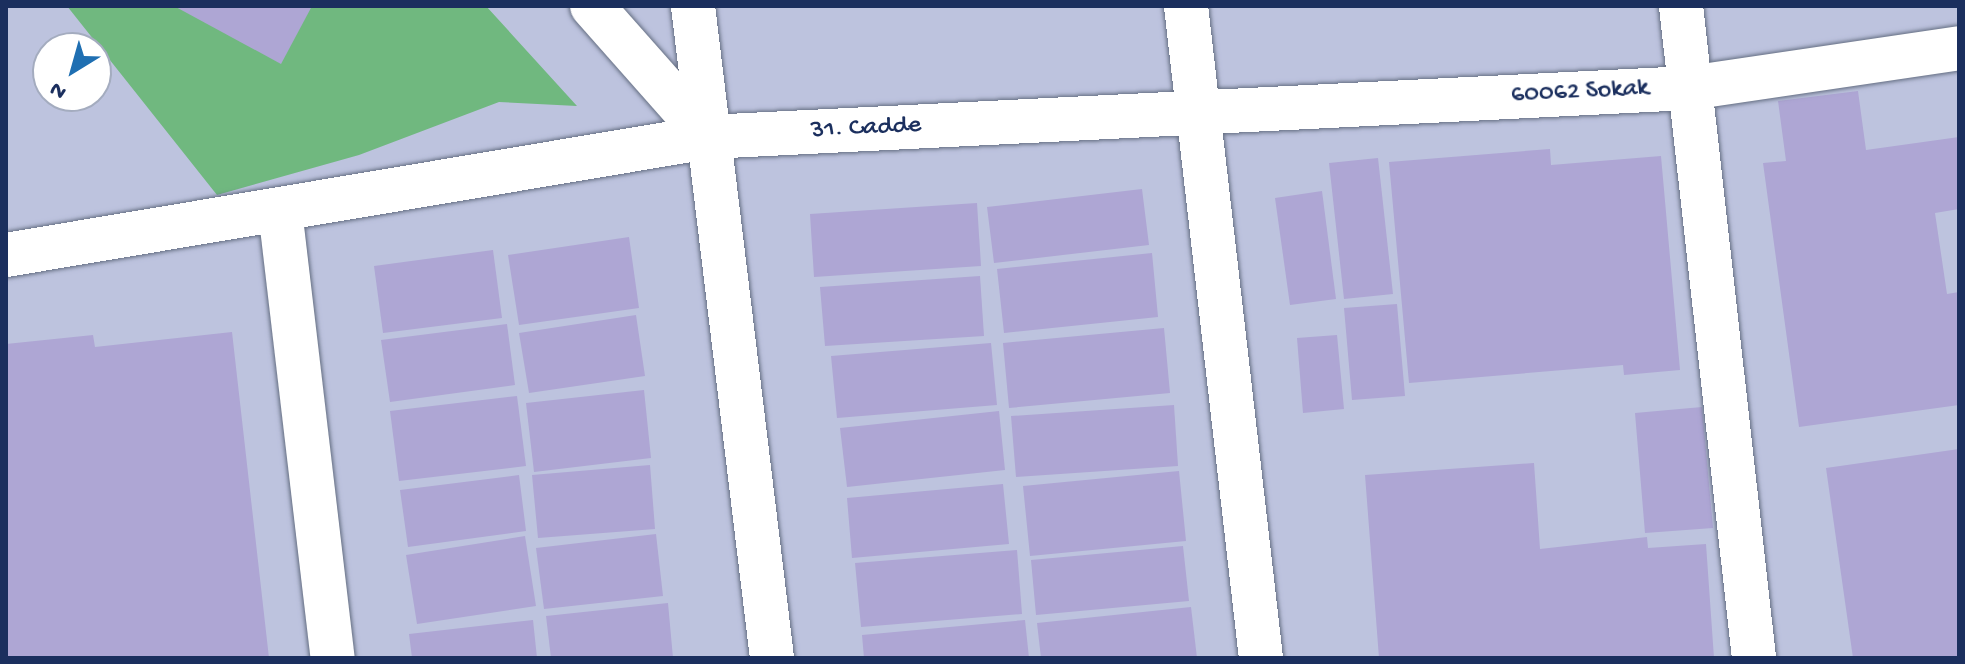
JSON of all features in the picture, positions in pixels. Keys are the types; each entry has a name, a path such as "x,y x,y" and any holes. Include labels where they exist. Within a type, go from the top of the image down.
{"street":[{"path":"592,6 708,137"},
{"path":"693,6 772,658"},
{"path":"1186,6 1261,658"},
{"path":"1681,6 1754,658"},
{"name":"60062 Sokak","path":"1199,113 1689,88 1959,48"},
{"name":"31. Cadde","path":"6,255 708,137 1199,113"},
{"path":"280,210 333,658"}],"shaded area":[{"path":"6,6 1959,6 1959,658 6,658"}],"green space":[{"path":"67,6 486,6 577,106 499,102 359,155 217,195 112,63 112,32 88,32"}],"building":[{"path":"174,6 312,6 281,64"},
{"path":"1858,91 1866,150 1959,137 1959,209 1935,213 1947,294 1959,292 1959,405 1799,427 1763,163 1786,161 1778,101"},
{"path":"1550,149 1551,165 1661,156 1680,370 1624,375 1623,365 1409,383 1389,162"},
{"path":"1378,158 1393,294 1344,299 1329,163"},
{"path":"1142,189 1149,245 994,263 987,207"},
{"path":"1322,191 1336,299 1290,305 1275,198"},
{"path":"977,203 981,266 814,277 810,214"},
{"path":"629,237 639,308 519,325 508,255"},
{"path":"493,250 502,318 383,333 374,266"},
{"path":"1152,253 1158,317 1004,333 997,269"},
{"path":"980,276 984,336 825,346 820,287"},
{"path":"1397,304 1405,396 1352,400 1344,308"},
{"path":"636,315 645,376 529,393 519,333"},
{"path":"507,324 515,385 390,402 381,340"},
{"path":"1164,328 1170,393 1009,408 1003,343"},
{"path":"232,332 269,658 6,658 6,344 93,335 95,347"},
{"path":"1337,335 1344,409 1303,413 1297,338"},
{"path":"991,343 997,405 837,418 831,356"},
{"path":"644,390 651,458 534,472 526,403"},
{"path":"517,396 526,466 399,481 390,411"},
{"path":"1174,405 1178,466 1016,477 1011,416"},
{"path":"1702,407 1713,528 1645,533 1635,413"},
{"path":"999,411 1005,470 847,487 840,428"},
{"path":"1959,449 1959,658 1853,658 1826,468"},
{"path":"1534,463 1540,549 1647,537 1648,548 1706,544 1714,658 1379,658 1365,475"},
{"path":"650,465 655,529 538,538 532,475"},
{"path":"1179,471 1186,541 1030,556 1023,486"},
{"path":"519,475 526,531 408,547 400,490"},
{"path":"1003,484 1009,544 852,558 847,498"},
{"path":"656,534 663,596 544,609 536,548"},
{"path":"525,536 536,606 417,624 406,555"},
{"path":"1183,546 1189,601 1036,615 1031,560"},
{"path":"1017,550 1022,614 861,627 855,563"},
{"path":"668,603 673,658 551,658 546,616"},
{"path":"1191,607 1197,658 1041,658 1037,623"},
{"path":"533,620 537,658 412,658 409,634"},
{"path":"1025,620 1029,658 864,658 862,635"}]}
